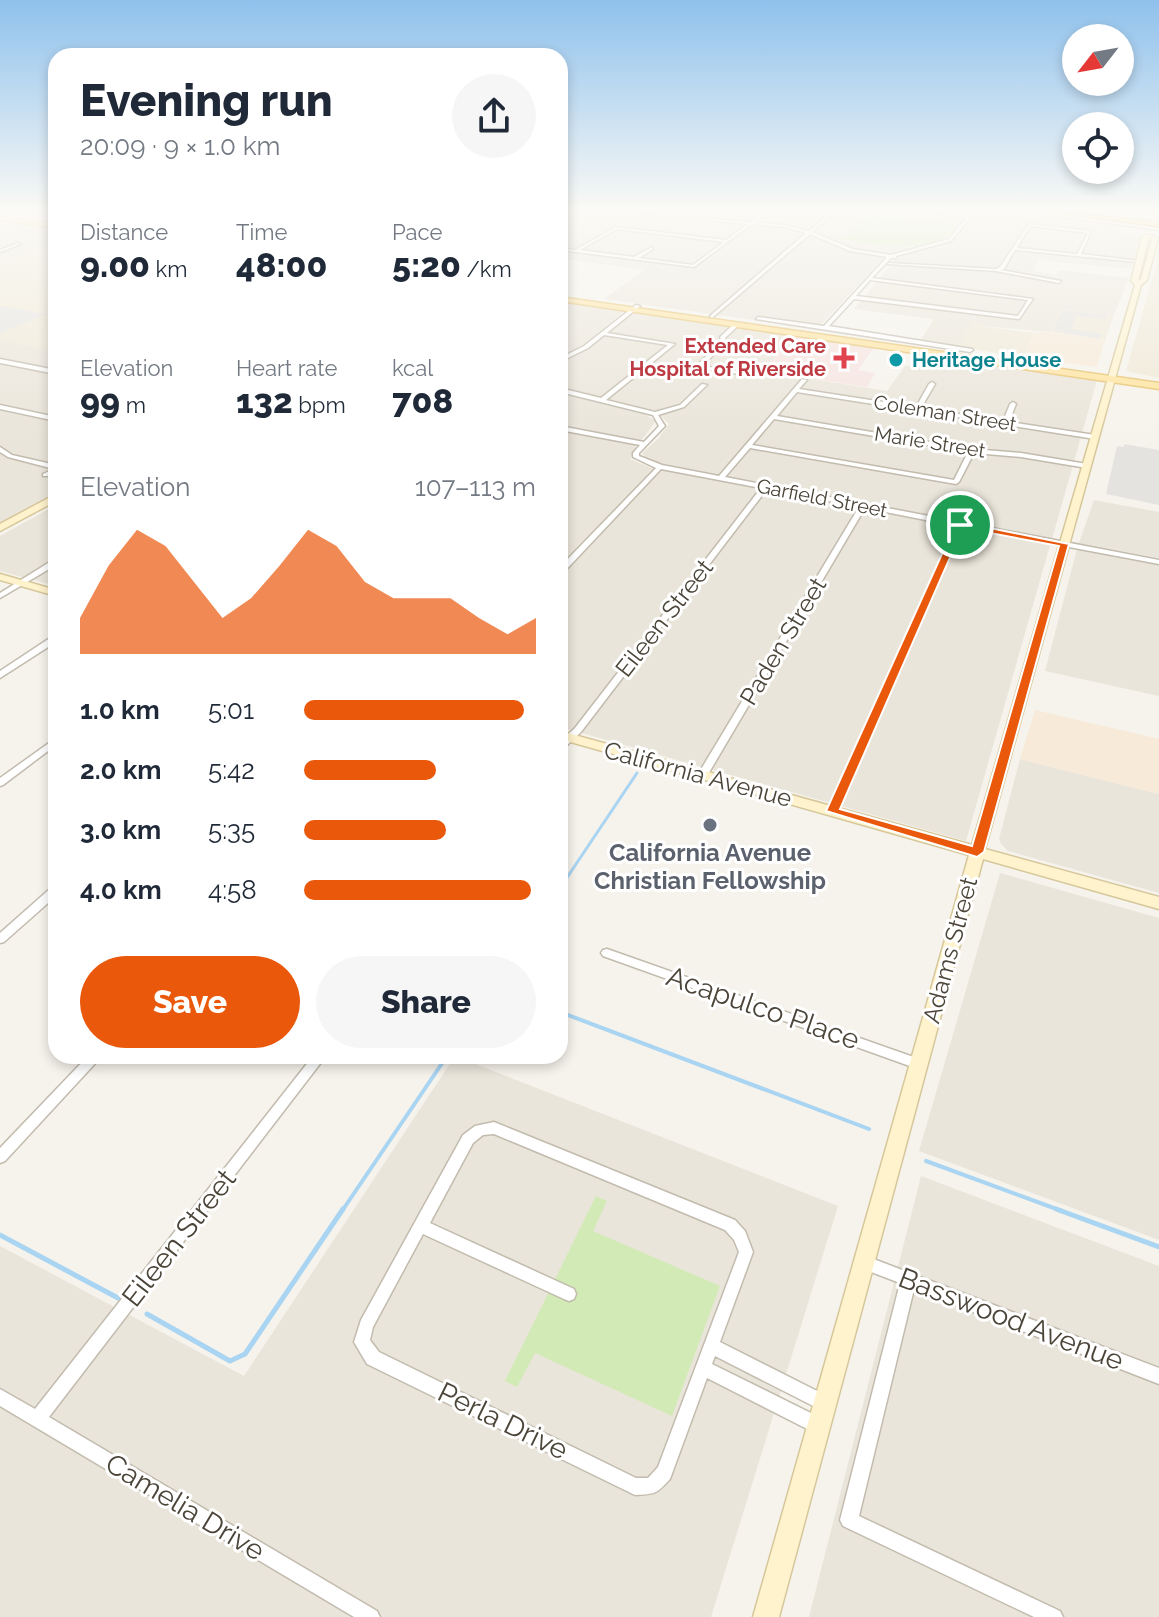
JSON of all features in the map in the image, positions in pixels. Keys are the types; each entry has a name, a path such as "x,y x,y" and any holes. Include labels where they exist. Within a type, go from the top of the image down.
{"main road":[{"name":"Adams Street","path":"766,1617 1137,287"},
{"path":"568,298 736,325 824,333"},
{"path":"636,308 1159,384"},
{"path":"0,528 48,501"},
{"path":"0,577 48,591"},
{"name":"California Avenue","path":"568,741 833,811 1159,903"}],"street":[{"path":"712,317 746,287"},
{"path":"824,333 834,327 865,287"},
{"path":"856,297 1019,318 1031,299 940,287"},
{"path":"568,355 604,334 636,308"},
{"path":"758,318 824,333 970,350"},
{"path":"736,325 722,338 725,341 698,367 752,375"},
{"path":"601,401 672,344 604,334"},
{"path":"0,361 48,370"},
{"path":"721,478 804,380"},
{"path":"918,409 932,384"},
{"path":"568,392 655,414 682,406 704,385"},
{"name":"Coleman Street","path":"795,390 1095,437"},
{"path":"1006,422 1013,404"},
{"path":"0,407 48,417"},
{"path":"568,563 660,467 636,457 636,453 662,426 655,414"},
{"name":"Marie Street","path":"773,417 972,451 1087,466"},
{"path":"568,430 645,444"},
{"path":"748,446 956,482 972,451"},
{"path":"0,449 10,456 48,466"},
{"name":"Garfield Street","path":"660,467 1159,562"},
{"name":"Eileen Street","path":"568,734 765,487"},
{"name":"Paden Street","path":"702,776 863,506"},
{"path":"833,811 960,525"},
{"path":"0,596 48,567"},
{"path":"0,675 48,643"},
{"path":"0,783 48,747"},
{"path":"0,939 48,897"},
{"name":"Acapulco Place","path":"607,953 918,1064"},
{"path":"0,1157 88,1064"},
{"name":"Eileen Street","path":"37,1419 314,1064"},
{"path":"569,1294 421,1226 468,1139 480,1130 494,1128 730,1225 740,1236 746,1252 703,1368 819,1426"},
{"name":"Perla Drive","path":"421,1226 366,1325 362,1342 373,1358 635,1487 652,1486 664,1473 703,1368"},
{"name":"Basswood Avenue","path":"863,1262 1159,1376"},
{"path":"908,1281 849,1520 1054,1617"},
{"path":"712,1346 825,1404"},
{"name":"Camelia Drive","path":"0,1397 371,1617"}],"shaded area":[{"path":"0,287 48,287 48,349 0,340"},
{"path":"620,287 856,287 820,326 604,299"},
{"path":"872,287 1125,287 1114,315 1062,309 1051,332 972,325 959,346 920,341 934,319 854,309"},
{"path":"1150,287 1159,287 1159,378 1126,371"},
{"path":"568,301 626,310 568,353"},
{"path":"0,306 47,314 0,333"},
{"path":"1061,309 1114,315 1105,340 1051,332"},
{"path":"1062,310 1107,315 1106,319 1076,316 1071,329 1102,334 1100,339 1053,331"},
{"path":"635,312 732,325 719,339 723,340 739,326 795,335 762,371 887,391 905,366 922,368 931,356 1097,380 1052,539 648,461 642,453 669,424 655,410 568,390 568,359"},
{"path":"972,325 1034,333 1023,358 959,346"},
{"path":"1034,333 1105,340 1097,367 1023,358"},
{"path":"795,335 875,346 858,370 875,373 867,387 761,371"},
{"path":"0,340 48,349 48,501 0,528"},
{"path":"568,396 639,411 656,421 641,441 568,427"},
{"path":"568,432 636,445 630,459 651,468 1050,545 966,841 568,729"},
{"path":"1124,444 1159,450 1159,505 1106,494 1117,446 1124,447"},
{"path":"1094,500 1159,512 1159,558 1079,543"},
{"path":"48,509 48,584 0,571 0,536"},
{"path":"1077,549 1159,565 1159,696 1045,671"},
{"path":"1035,710 1159,739 1159,794 1020,759"},
{"path":"1020,759 1159,794 1159,893 1008,851 999,839"},
{"path":"1000,873 1159,918 1159,1240 919,1151"},
{"path":"450,1064 475,1064 838,1206 711,1617 0,1617 0,1246 244,1376"},
{"path":"921,1176 1159,1266 1159,1617 809,1617"}],"green space":[{"path":"596,1196 607,1201 593,1231 720,1286 672,1416 535,1353 517,1387 505,1381"}],"waterway":[{"path":"568,876 637,773"},
{"path":"568,1015 869,1129"},
{"path":"342,1211 442,1064"},
{"path":"926,1161 1062,1211"},
{"path":"147,1314 230,1361 245,1354 343,1209"},
{"path":"1056,1209 1159,1247"},
{"path":"0,1235 118,1298"}],"place":[{"name":"Extended Care Hospital of Riverside","path":"844,358"},
{"name":"Heritage House","path":"896,360"},
{"name":"California Avenue Christian Fellowship","path":"710,825"}],"route":[{"path":"960,525 1065,544 977,852 833,811 960,525"}]}
